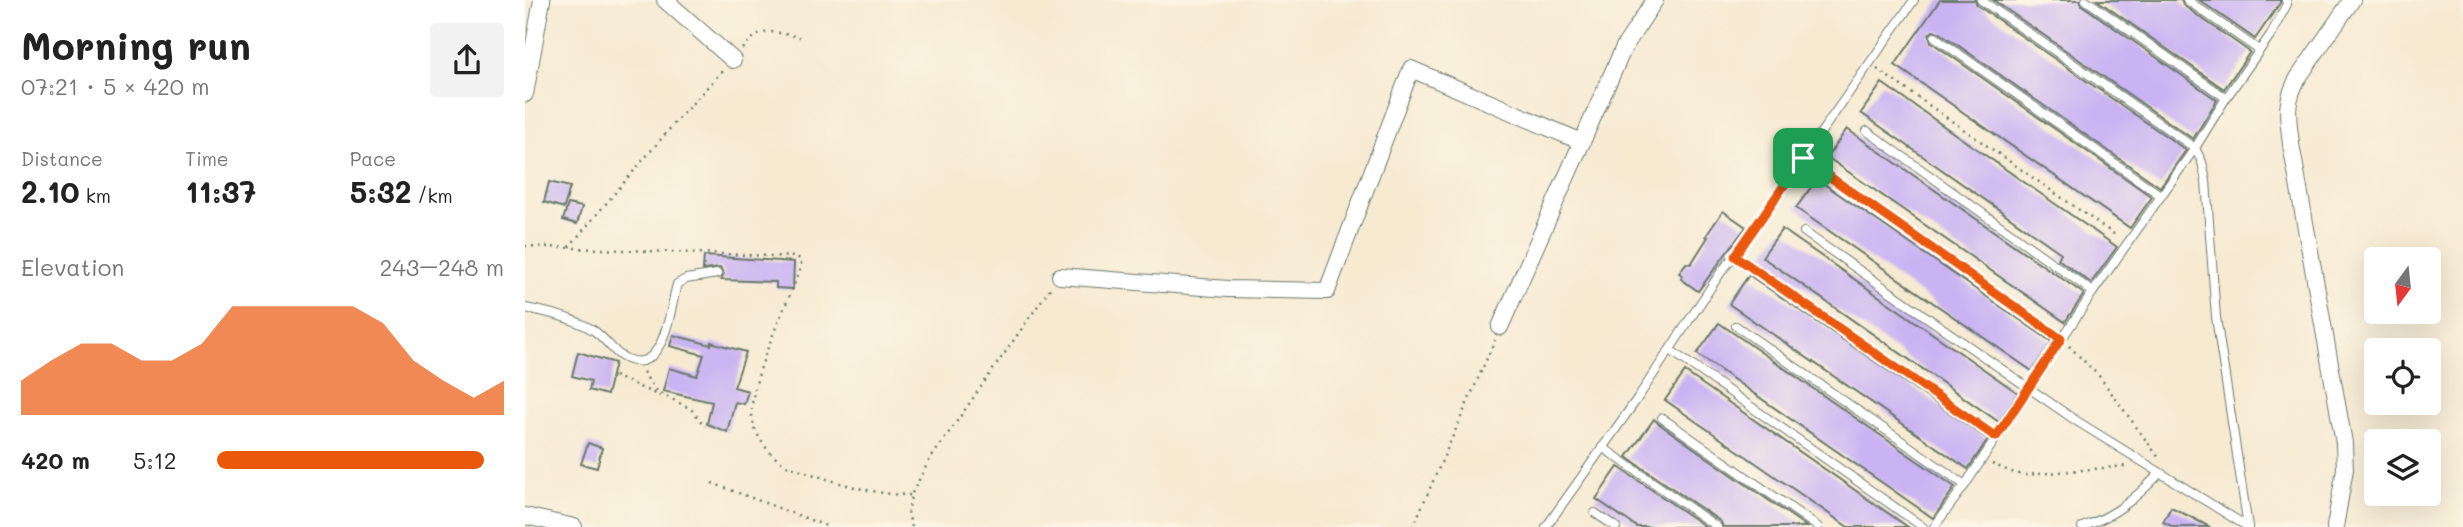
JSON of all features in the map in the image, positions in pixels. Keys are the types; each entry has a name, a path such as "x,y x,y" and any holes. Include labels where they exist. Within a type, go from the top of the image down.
{"street":[{"path":"525,94 542,0"},
{"path":"665,0 733,60"},
{"path":"1500,327 1623,47 1655,0"},
{"path":"2335,527 2345,469 2344,443 2291,144 2287,107 2298,78 2352,0"},
{"path":"1060,276 1228,289 1327,291 1411,69 1582,142"},
{"path":"525,516 574,527"}],"lane":[{"path":"1546,527 1670,351 1721,272 1735,256 1914,0"},
{"path":"1981,0 2195,148 2202,162 2206,181 2216,317 2248,527"},
{"path":"2086,0 2226,98"},
{"path":"2187,0 2259,50"},
{"path":"1934,527 1965,485 2126,243 2195,148 2280,20 2287,4 2285,0"},
{"path":"1935,37 2160,195"},
{"path":"1867,131 2093,292"},
{"path":"1803,158 2061,339"},
{"path":"1804,232 2029,388 2159,474 2248,527"},
{"path":"1735,256 1996,437"},
{"path":"525,308 544,312 592,330 618,354 635,361 649,359 660,345 666,331 677,284 686,278 717,274"},
{"path":"1736,326 1965,485"},
{"path":"1670,351 1923,527"},
{"path":"1662,418 1818,527"},
{"path":"1602,447 1717,527"},
{"path":"2082,527 2112,515 2159,474"},
{"path":"1595,513 1616,527"}],"path":[{"path":"569,247 678,118 748,43 765,32 772,31 800,37"},
{"path":"1870,64 2126,243"},
{"path":"525,246 797,257 801,260 801,267 757,386 751,414 754,427 770,453 777,461 788,466 859,487 897,495 911,495"},
{"path":"912,527 908,514 911,495 929,461 1060,276"},
{"path":"1413,527 1500,327"},
{"path":"2061,339 2099,376 2164,464"},
{"path":"635,361 651,386 664,396 691,409 705,426"},
{"path":"614,376 650,393 664,396"},
{"path":"1981,458 2014,473 2027,475 2144,464"},
{"path":"712,483 829,527"}],"building":[{"path":"1940,0 1975,0 1977,5 2186,150 2160,187 1939,32 1933,31 1929,34 1931,42 2152,197 2130,228 1895,65"},
{"path":"1993,0 2080,0 2082,5 2217,100 2193,139"},
{"path":"2097,0 2181,0 2183,5 2250,52 2224,89"},
{"path":"2199,0 2280,0 2280,3 2255,39"},
{"path":"1882,83 2117,247 2091,283 2058,259 2061,253 1861,113"},
{"path":"1847,129 2084,294 2065,322 1827,157"},
{"path":"1817,179 2052,342 2032,371 1796,208"},
{"path":"549,182 570,187 564,208 544,202"},
{"path":"568,204 582,207 577,224 563,220"},
{"path":"1723,211 1746,227 1698,291 1681,279 1682,275 1679,273 1686,263 1691,264"},
{"path":"1782,229 2018,393 1999,422 1762,257"},
{"path":"704,256 794,262 793,289 776,288 776,282 721,280 724,274 720,268 703,270"},
{"path":"1749,275 1988,439 1968,469 1729,304"},
{"path":"1719,323 1955,487 1933,518 1697,354"},
{"path":"673,335 746,352 734,387 748,391 744,404 735,402 727,432 707,424 712,402 663,391 669,368 697,376 704,355 670,346"},
{"path":"578,352 615,363 607,395 589,390 591,381 572,376"},
{"path":"1685,372 1908,527 1848,527 1665,400"},
{"path":"1654,419 1807,527 1723,527 1721,522 1627,457"},
{"path":"588,443 602,448 597,468 581,464"},
{"path":"1618,467 1706,527 1637,527 1596,499"},
{"path":"2171,507 2210,527 2174,527 2163,522"}],"route":[{"path":"1803,158 2061,339 1996,437 1735,256 1803,158"}]}
